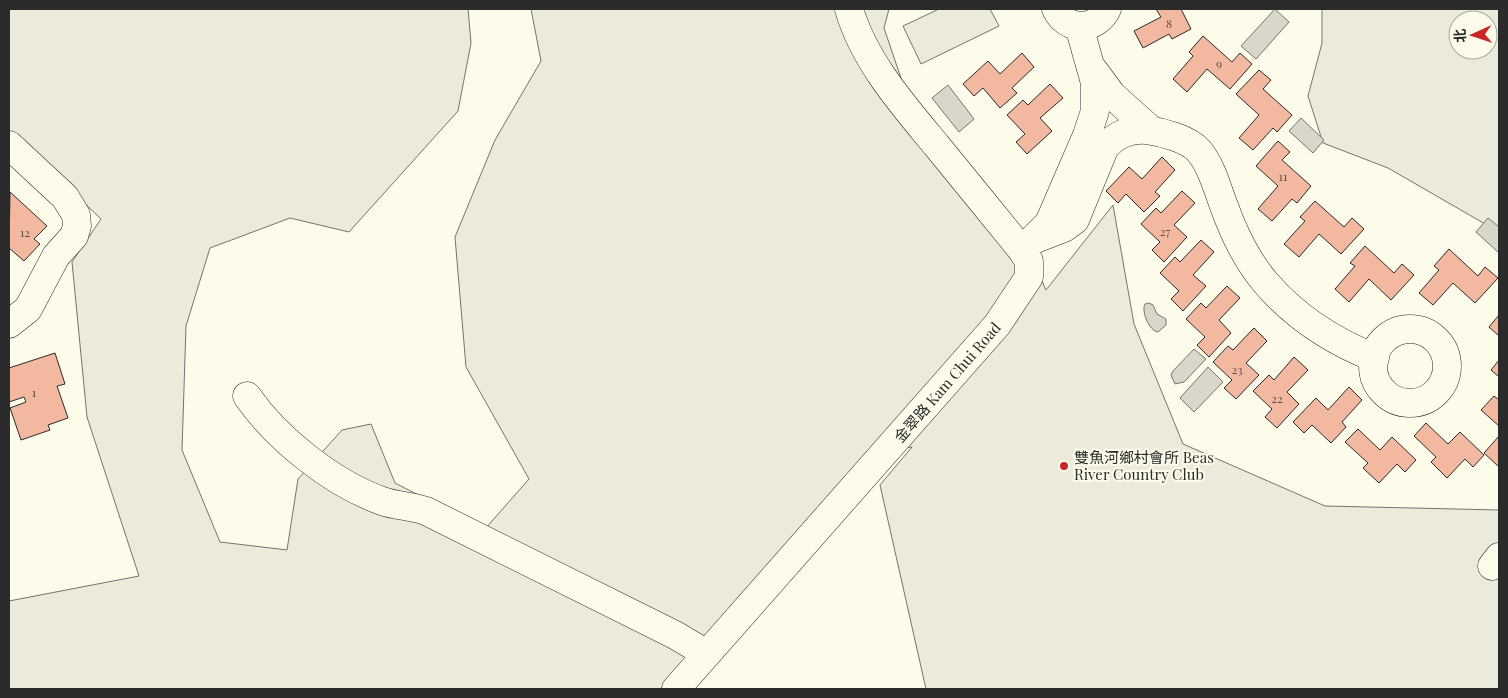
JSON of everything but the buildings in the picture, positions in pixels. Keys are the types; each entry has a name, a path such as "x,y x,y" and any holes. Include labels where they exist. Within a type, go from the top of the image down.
{"street":[{"path":"1056,9 1062,18 1078,26 1096,22 1107,9"},
{"name":"金翠路 Kam Chui Road","path":"676,689 997,325 1029,277 1027,244 896,96 869,54 850,11"},
{"path":"1027,244 1049,223 1097,140 1094,112 1096,97 1089,63 1078,26"},
{"path":"1089,63 1112,95 1150,130"},
{"path":"1097,140 1139,129 1150,130 1178,139 1198,149 1209,166 1231,224 1246,254 1265,282 1288,307 1314,328 1343,345 1375,358"},
{"path":"9,145 72,206 76,215 77,226 68,245 56,256 28,309 9,324"},
{"path":"247,396 262,417 286,442 337,478 382,502 410,506 426,511 675,635 707,654"}],"shaded area":[{"path":"9,9 468,9 471,43 458,111 349,232 290,218 210,248 186,326 182,450 220,542 287,550 298,479 342,430 371,424 395,483 485,529 529,479 466,367 455,237 495,140 541,61 531,9 889,9 884,28 905,90 1024,241 1046,290 1113,205 1134,324 1183,444 1325,506 1499,510 1499,689 926,689 880,485 912,447 867,452 680,673 660,689 9,689 9,601 139,576 87,417 72,262 101,219 9,131"},
{"path":"939,9 990,9 999,26 921,64 903,26"},
{"path":"1275,9 1289,22 1256,59 1241,46"},
{"path":"1322,9 1499,9 1499,232 1388,168 1323,143 1308,96 1322,43"},
{"path":"948,85 974,119 959,132 932,98"},
{"path":"1301,118 1324,140 1313,153 1289,131"},
{"path":"1488,218 1499,227 1499,253 1476,232"},
{"path":"1145,304 1153,305 1157,314 1166,319 1166,325 1158,332 1149,325 1145,316 1144,307"},
{"path":"1194,349 1206,359 1184,382 1175,384 1171,375 1173,371"},
{"path":"1208,367 1223,382 1194,412 1180,398"}],"place":[{"name":"雙魚河鄉村會所 Beas River Country Club","path":"1064,466"}]}
